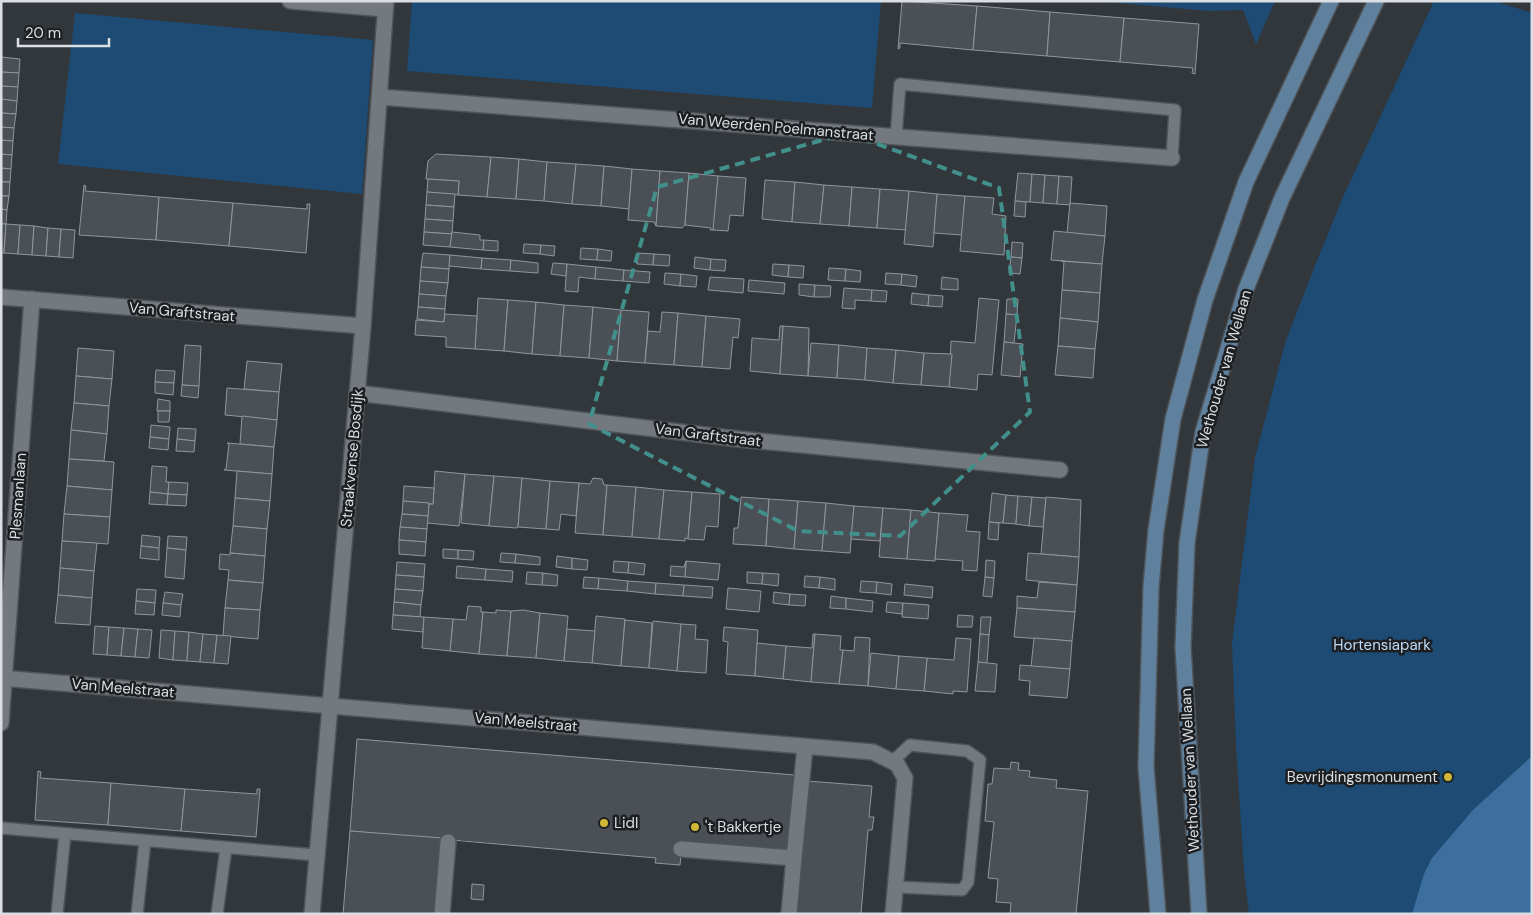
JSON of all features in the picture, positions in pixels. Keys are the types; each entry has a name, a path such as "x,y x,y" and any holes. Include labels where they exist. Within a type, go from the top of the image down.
{"main road":[{"path":"1158,914 1146,767 1151,587 1156,530 1173,418 1205,300 1246,182 1331,1"},
{"name":"Wethouder van Wellaan","path":"1199,914 1183,647 1187,543 1202,432 1246,289 1282,198 1376,1"}],"street":[{"path":"290,1 386,5"},
{"name":"Straakvense Bosdijk","path":"312,914 316,855 332,705 363,326 386,5"},
{"name":"Van Weerden Poelmanstraat","path":"380,97 1172,158"},
{"name":"Van Graftstraat","path":"1,297 363,326"},
{"name":"Plesmanlaan","path":"1,723 32,299"},
{"name":"Van Graftstraat","path":"357,393 738,439 1060,470"},
{"name":"Van Meelstraat","path":"3,678 873,752 893,762"},
{"path":"788,914 805,747"},
{"path":"893,762 897,764 905,778 893,914"},
{"path":"442,914 448,842"},
{"path":"681,849 794,858"}],"lane":[{"path":"896,137 900,84 1175,110 1172,158"},
{"path":"893,762 910,745 967,751 980,760 966,888 962,890 896,887"},
{"path":"1,828 316,855"},
{"path":"57,914 65,834"},
{"path":"137,914 145,841"},
{"path":"217,914 226,848"}],"highlighted area":[{"path":"847,133 999,188 1030,412 900,536 798,531 589,424 657,187"}],"green space":[{"path":"412,1 881,1 872,108 407,71"},
{"path":"1096,1 1275,1 1256,44 1243,10 1209,11"},
{"name":"Hortensiapark","path":"1434,1 1494,1 1532,13 1532,914 1249,914 1244,871 1236,745 1232,643 1255,458 1285,343 1316,263 1343,197"},
{"path":"75,13 373,40 362,194 58,164"}],"shaded area":[{"path":"1532,756 1532,914 1412,914 1424,874 1432,858 1473,810"}],"building":[{"path":"902,1 977,6 973,50 900,43 900,48 898,49"},
{"path":"977,6 1050,12 1047,56 973,50"},
{"path":"1050,12 1124,18 1120,62 1047,56"},
{"path":"1124,18 1199,24 1195,74 1192,73 1193,68 1120,62"},
{"path":"1,57 20,59 19,73 1,72"},
{"path":"1,72 19,73 18,87 1,86"},
{"path":"1,86 18,87 17,101 1,99"},
{"path":"1,99 17,101 16,114 1,113"},
{"path":"1,113 16,114 14,128 1,127"},
{"path":"1,127 14,128 13,141 1,140"},
{"path":"1,140 13,141 12,155 1,154"},
{"path":"1,154 12,155 11,169 1,168"},
{"path":"436,154 491,157 487,197 458,195 459,181 426,179 428,161"},
{"path":"491,157 519,159 516,199 487,197"},
{"path":"519,159 547,162 544,201 516,199"},
{"path":"547,162 576,164 572,204 544,201"},
{"path":"576,164 604,166 601,206 572,204"},
{"path":"604,166 632,169 629,209 601,206"},
{"path":"1,168 11,169 10,182 1,182"},
{"path":"632,169 660,171 656,226 654,222 628,220"},
{"path":"660,171 689,173 685,225 682,228 656,226"},
{"path":"689,173 718,176 714,230 685,225"},
{"path":"1018,173 1032,174 1030,202 1015,201"},
{"path":"1032,174 1045,175 1043,203 1030,202"},
{"path":"1045,175 1059,176 1057,204 1043,203"},
{"path":"718,176 746,178 743,216 730,215 728,231 713,230"},
{"path":"1059,176 1072,177 1070,205 1057,204"},
{"path":"428,179 459,181 458,195 427,192"},
{"path":"765,180 795,182 792,222 762,219"},
{"path":"1,182 10,182 9,196 1,196"},
{"path":"795,182 824,185 820,224 792,222"},
{"path":"84,185 86,186 85,191 159,197 156,240 79,235"},
{"path":"824,185 852,187 849,226 820,224"},
{"path":"852,187 880,189 877,228 849,226"},
{"path":"880,189 909,191 906,230 877,228"},
{"path":"909,191 937,194 933,247 904,244"},
{"path":"427,192 455,194 454,207 426,205"},
{"path":"937,194 965,196 962,235 934,233"},
{"path":"1,196 9,196 7,210 1,209"},
{"path":"965,196 994,198 992,214 1006,216 1004,255 960,251"},
{"path":"159,197 233,203 229,246 156,240"},
{"path":"1015,201 1026,202 1025,217 1014,216"},
{"path":"233,203 307,209 307,204 310,204 306,253 229,246"},
{"path":"1070,203 1107,206 1105,236 1067,233"},
{"path":"426,205 454,207 453,221 425,219"},
{"path":"1,209 7,210 6,224 1,224"},
{"path":"425,219 453,221 452,234 424,232"},
{"path":"1,224 6,224 4,253 1,253"},
{"path":"6,224 20,225 18,254 4,253"},
{"path":"20,225 34,226 32,255 18,254"},
{"path":"34,226 48,228 46,256 32,255"},
{"path":"48,228 61,229 59,257 46,256"},
{"path":"61,229 75,230 73,258 59,257"},
{"path":"1054,231 1105,236 1102,264 1051,260"},
{"path":"424,232 452,234 450,247 423,245"},
{"path":"452,232 480,235 480,240 484,240 483,250 450,247"},
{"path":"484,240 498,241 498,251 483,250"},
{"path":"1012,242 1023,243 1022,258 1011,257"},
{"path":"524,244 541,245 540,254 523,253"},
{"path":"541,245 555,246 554,256 540,254"},
{"path":"581,248 598,249 597,260 580,259"},
{"path":"598,249 612,251 611,261 597,260"},
{"path":"423,253 450,255 449,269 421,267"},
{"path":"637,253 654,254 653,265 637,264"},
{"path":"654,254 670,255 669,266 653,265"},
{"path":"450,255 482,258 481,269 449,266"},
{"path":"695,257 711,259 710,270 694,268"},
{"path":"1011,257 1022,258 1020,274 1009,273"},
{"path":"482,258 511,260 510,271 481,269"},
{"path":"711,259 726,260 725,271 710,270"},
{"path":"511,260 538,263 538,273 510,271"},
{"path":"1064,261 1102,264 1100,293 1062,290"},
{"path":"553,263 567,264 566,276 551,274"},
{"path":"567,264 596,267 595,279 579,277 578,292 565,291"},
{"path":"773,264 789,265 788,277 772,275"},
{"path":"789,265 804,266 803,278 788,277"},
{"path":"421,267 449,269 448,283 420,281"},
{"path":"596,267 624,270 623,281 595,279"},
{"path":"829,268 846,269 845,281 828,280"},
{"path":"846,269 861,271 860,282 845,281"},
{"path":"624,270 650,272 649,283 623,281"},
{"path":"665,273 681,274 680,286 664,284"},
{"path":"886,273 902,274 901,285 885,284"},
{"path":"681,274 697,276 696,287 680,286"},
{"path":"902,274 917,276 916,287 901,285"},
{"path":"710,277 744,279 743,293 708,290"},
{"path":"942,277 958,279 958,290 941,289"},
{"path":"749,280 785,283 784,294 748,291"},
{"path":"420,281 448,283 446,296 419,294"},
{"path":"799,284 815,285 814,297 799,295"},
{"path":"815,285 831,286 830,297 814,297"},
{"path":"844,288 872,290 871,301 855,300 855,309 842,308"},
{"path":"872,290 887,291 886,302 871,301"},
{"path":"1062,290 1100,293 1098,322 1060,318"},
{"path":"912,293 929,295 928,306 911,304"},
{"path":"419,294 446,296 445,309 418,307"},
{"path":"929,295 943,296 942,307 928,306"},
{"path":"478,298 508,300 504,351 475,349"},
{"path":"979,298 999,300 992,375 978,374 977,390 949,387 951,341 975,343"},
{"path":"1007,299 1018,299 1017,315 1006,314"},
{"path":"508,300 536,302 532,354 504,351"},
{"path":"536,302 564,305 560,356 532,354"},
{"path":"564,305 593,307 589,358 560,356"},
{"path":"418,307 445,309 444,322 417,319"},
{"path":"593,307 621,310 617,361 589,358"},
{"path":"621,310 649,312 645,363 617,361"},
{"path":"662,312 678,313 674,365 645,363 648,331 660,332"},
{"path":"678,313 706,316 702,367 674,365"},
{"path":"445,314 477,316 475,349 446,347 446,337 415,335 416,320 444,322"},
{"path":"1006,314 1017,315 1014,343 1004,342"},
{"path":"706,316 740,319 738,338 733,337 730,369 702,367"},
{"path":"1060,318 1098,322 1095,349 1058,346"},
{"path":"780,326 783,326 780,374 750,371 752,338 779,340"},
{"path":"783,326 809,328 808,376 780,374"},
{"path":"1004,342 1023,344 1020,377 1001,375"},
{"path":"811,343 839,345 837,378 808,376"},
{"path":"185,345 201,346 199,386 182,385"},
{"path":"839,345 867,348 865,380 837,378"},
{"path":"1058,346 1095,349 1093,378 1055,375"},
{"path":"78,348 114,351 112,379 76,376"},
{"path":"867,348 896,350 893,383 865,380"},
{"path":"896,350 924,353 921,385 893,383"},
{"path":"924,353 952,354 949,387 921,385"},
{"path":"247,361 282,364 279,392 244,389"},
{"path":"156,370 175,371 174,383 155,382"},
{"path":"76,376 112,379 109,406 74,403"},
{"path":"155,382 174,383 173,395 155,393"},
{"path":"182,385 199,386 198,398 181,396"},
{"path":"227,388 279,392 277,420 225,415"},
{"path":"158,399 170,401 170,411 157,411"},
{"path":"74,403 109,406 107,434 71,430"},
{"path":"158,411 170,411 169,422 158,422"},
{"path":"242,416 277,420 274,447 240,444"},
{"path":"151,425 170,427 169,439 150,437"},
{"path":"178,428 196,429 195,441 177,439"},
{"path":"71,430 107,434 104,461 69,459"},
{"path":"150,437 169,439 168,450 149,448"},
{"path":"177,439 195,441 194,452 176,451"},
{"path":"227,443 274,447 272,474 224,470 226,469 229,444"},
{"path":"69,459 114,462 112,490 67,486"},
{"path":"152,466 167,467 166,482 169,482 168,494 150,492"},
{"path":"237,471 272,474 270,501 235,498"},
{"path":"435,471 465,474 459,526 427,523 429,504 433,504"},
{"path":"465,474 494,476 489,526 461,523"},
{"path":"494,476 522,478 518,527 516,528 489,526"},
{"path":"522,478 550,481 546,529 518,527"},
{"path":"593,478 602,479 604,485 607,485 603,535 575,533 579,483 590,484"},
{"path":"550,481 579,483 576,516 561,514 559,530 546,529"},
{"path":"169,482 188,483 187,495 168,494"},
{"path":"607,485 636,487 632,537 603,535"},
{"path":"67,486 112,490 110,517 64,514"},
{"path":"404,486 434,488 433,504 403,501"},
{"path":"636,487 664,490 659,539 632,537"},
{"path":"664,490 692,492 688,539 685,538 685,541 659,539"},
{"path":"150,492 168,494 167,505 149,504"},
{"path":"692,492 720,494 718,527 706,526 704,540 688,539"},
{"path":"992,493 1006,495 1003,523 989,522"},
{"path":"168,494 187,495 186,506 167,505"},
{"path":"1006,495 1018,496 1016,524 1003,523"},
{"path":"1018,496 1032,497 1029,526 1016,524"},
{"path":"741,497 769,499 766,546 733,544 734,528 738,528"},
{"path":"1032,497 1046,498 1043,527 1029,526"},
{"path":"1046,497 1081,500 1079,557 1041,554"},
{"path":"235,498 270,501 267,529 233,526"},
{"path":"769,499 798,501 794,549 766,546"},
{"path":"403,501 429,503 428,516 402,514"},
{"path":"798,501 826,503 822,551 794,549"},
{"path":"826,503 854,506 850,553 822,551"},
{"path":"854,506 883,508 880,541 851,539"},
{"path":"883,508 911,510 907,559 879,557"},
{"path":"911,510 939,513 935,561 907,559"},
{"path":"939,513 968,515 966,531 980,532 977,571 962,570 963,561 935,559"},
{"path":"64,514 110,517 108,544 62,541"},
{"path":"402,514 428,516 427,529 400,527"},
{"path":"989,522 999,523 998,540 988,539"},
{"path":"233,526 267,529 265,556 230,553"},
{"path":"400,527 427,529 426,542 399,540"},
{"path":"142,535 160,537 159,548 141,546"},
{"path":"168,536 187,537 186,550 167,548"},
{"path":"399,540 426,542 425,556 399,554"},
{"path":"62,541 97,543 94,571 60,568"},
{"path":"141,546 159,548 159,560 140,558"},
{"path":"167,548 186,550 184,579 165,577"},
{"path":"443,549 458,550 458,559 443,558"},
{"path":"458,550 474,551 473,560 458,559"},
{"path":"230,553 265,556 263,583 228,580 229,570 219,569 220,554 230,555"},
{"path":"501,553 516,554 515,563 500,562"},
{"path":"1028,553 1079,557 1077,585 1026,580"},
{"path":"516,554 540,557 540,565 515,563"},
{"path":"557,556 572,558 572,569 556,567"},
{"path":"572,558 588,560 587,570 572,569"},
{"path":"986,560 995,561 994,578 985,577"},
{"path":"614,561 629,562 628,573 613,572"},
{"path":"686,561 720,564 718,580 685,577"},
{"path":"686,561 685,577 670,576 671,566 684,567"},
{"path":"397,562 425,564 424,577 396,575"},
{"path":"629,562 645,564 644,575 628,573"},
{"path":"457,566 486,569 485,580 456,578"},
{"path":"60,568 94,571 92,598 58,595"},
{"path":"486,569 513,571 512,582 485,580"},
{"path":"527,572 543,573 542,585 526,584"},
{"path":"747,572 763,573 762,584 747,583"},
{"path":"543,573 558,575 557,586 542,585"},
{"path":"763,573 779,574 778,586 762,584"},
{"path":"396,575 424,577 423,591 395,589"},
{"path":"805,576 820,577 819,588 804,587"},
{"path":"584,577 599,578 598,589 583,588"},
{"path":"820,577 835,579 835,590 819,588"},
{"path":"985,577 994,578 992,597 983,596"},
{"path":"599,578 628,581 627,591 598,589"},
{"path":"228,580 263,583 260,610 225,608"},
{"path":"628,581 656,583 655,594 627,591"},
{"path":"861,581 877,582 876,593 860,592"},
{"path":"877,582 892,584 891,595 876,593"},
{"path":"1039,582 1077,585 1075,612 1017,608 1017,596 1037,598"},
{"path":"656,583 684,585 683,596 655,594"},
{"path":"905,584 933,587 932,598 904,595"},
{"path":"684,585 713,587 712,598 683,596"},
{"path":"728,588 761,591 759,612 726,609"},
{"path":"137,589 156,590 155,603 136,601"},
{"path":"395,589 423,591 421,605 394,602"},
{"path":"165,592 183,594 181,605 163,603"},
{"path":"774,592 790,594 789,605 773,603"},
{"path":"790,594 806,595 805,606 789,605"},
{"path":"58,595 92,598 90,625 55,623"},
{"path":"831,596 846,598 846,609 830,608"},
{"path":"846,598 873,601 872,612 846,609"},
{"path":"136,601 155,603 154,615 135,614"},
{"path":"394,602 421,605 420,617 393,615"},
{"path":"887,602 903,603 902,614 886,612"},
{"path":"163,603 181,605 180,617 162,615"},
{"path":"903,603 929,605 928,619 902,617"},
{"path":"468,606 481,607 481,612 483,612 479,654 450,651 453,619 466,620"},
{"path":"225,608 260,610 258,639 223,636"},
{"path":"1017,608 1075,612 1072,641 1014,637"},
{"path":"496,610 511,611 507,656 479,654 483,612 496,613"},
{"path":"523,610 540,613 536,658 507,656 511,611"},
{"path":"540,613 568,616 564,661 536,658"},
{"path":"393,615 424,617 423,632 392,629"},
{"path":"958,615 973,616 972,627 957,627"},
{"path":"596,616 625,619 621,666 592,663"},
{"path":"424,617 453,619 450,651 422,648"},
{"path":"981,617 991,617 989,635 980,634"},
{"path":"625,620 652,623 649,668 621,666"},
{"path":"653,621 681,624 677,671 649,668"},
{"path":"681,624 696,625 695,639 708,640 706,673 677,671"},
{"path":"95,626 109,627 107,655 93,654"},
{"path":"109,627 124,628 121,656 107,655"},
{"path":"724,627 758,630 755,676 726,674 728,642 723,641"},
{"path":"124,628 138,629 135,657 121,656"},
{"path":"138,629 152,630 149,658 135,657"},
{"path":"567,629 595,631 592,663 564,661"},
{"path":"161,630 175,631 173,660 159,658"},
{"path":"175,631 189,632 187,661 173,660"},
{"path":"189,632 203,634 200,662 187,661"},
{"path":"203,634 217,635 214,663 200,662"},
{"path":"813,634 815,634 811,682 783,679 786,646 812,648"},
{"path":"815,634 841,636 840,650 843,650 839,684 811,682"},
{"path":"980,634 989,635 987,663 978,662"},
{"path":"217,635 231,636 228,664 214,663"},
{"path":"855,637 870,638 868,686 839,684 843,650 854,651"},
{"path":"956,638 971,639 967,692 953,691 953,694 924,691 927,658 954,660"},
{"path":"1034,638 1072,641 1070,669 1031,667"},
{"path":"757,643 786,646 783,679 755,676"},
{"path":"871,653 899,656 896,689 868,686"},
{"path":"899,656 927,658 924,691 896,689"},
{"path":"978,662 997,664 995,692 975,691"},
{"path":"1020,665 1070,669 1067,698 1029,695 1030,681 1019,680"},
{"path":"357,739 795,775 792,851 682,843 680,865 655,863 656,858 350,831"},
{"path":"1011,762 1019,763 1018,770 1030,771 1029,777 1057,780 1056,788 1088,791 1076,914 1010,914 1011,903 996,902 998,879 988,878 994,822 985,821 988,784 992,784 994,768 1010,769"},
{"path":"38,771 41,772 40,778 111,783 108,825 35,820"},
{"path":"807,781 872,786 869,817 874,817 872,830 868,830 861,914 796,914"},
{"path":"111,783 185,789 181,831 108,825"},
{"path":"185,789 257,794 257,789 260,789 256,837 181,831"},
{"path":"350,831 443,838 437,914 343,914"},
{"path":"472,884 484,885 483,900 471,899"}],"tunnel":[{"path":"448,842 449,832 681,849"}],"place":[{"name":"Bevrijdingsmonument","path":"1448,777"},
{"name":"Lidl","path":"604,823"},
{"name":"'t Bakkertje","path":"695,827"}]}
